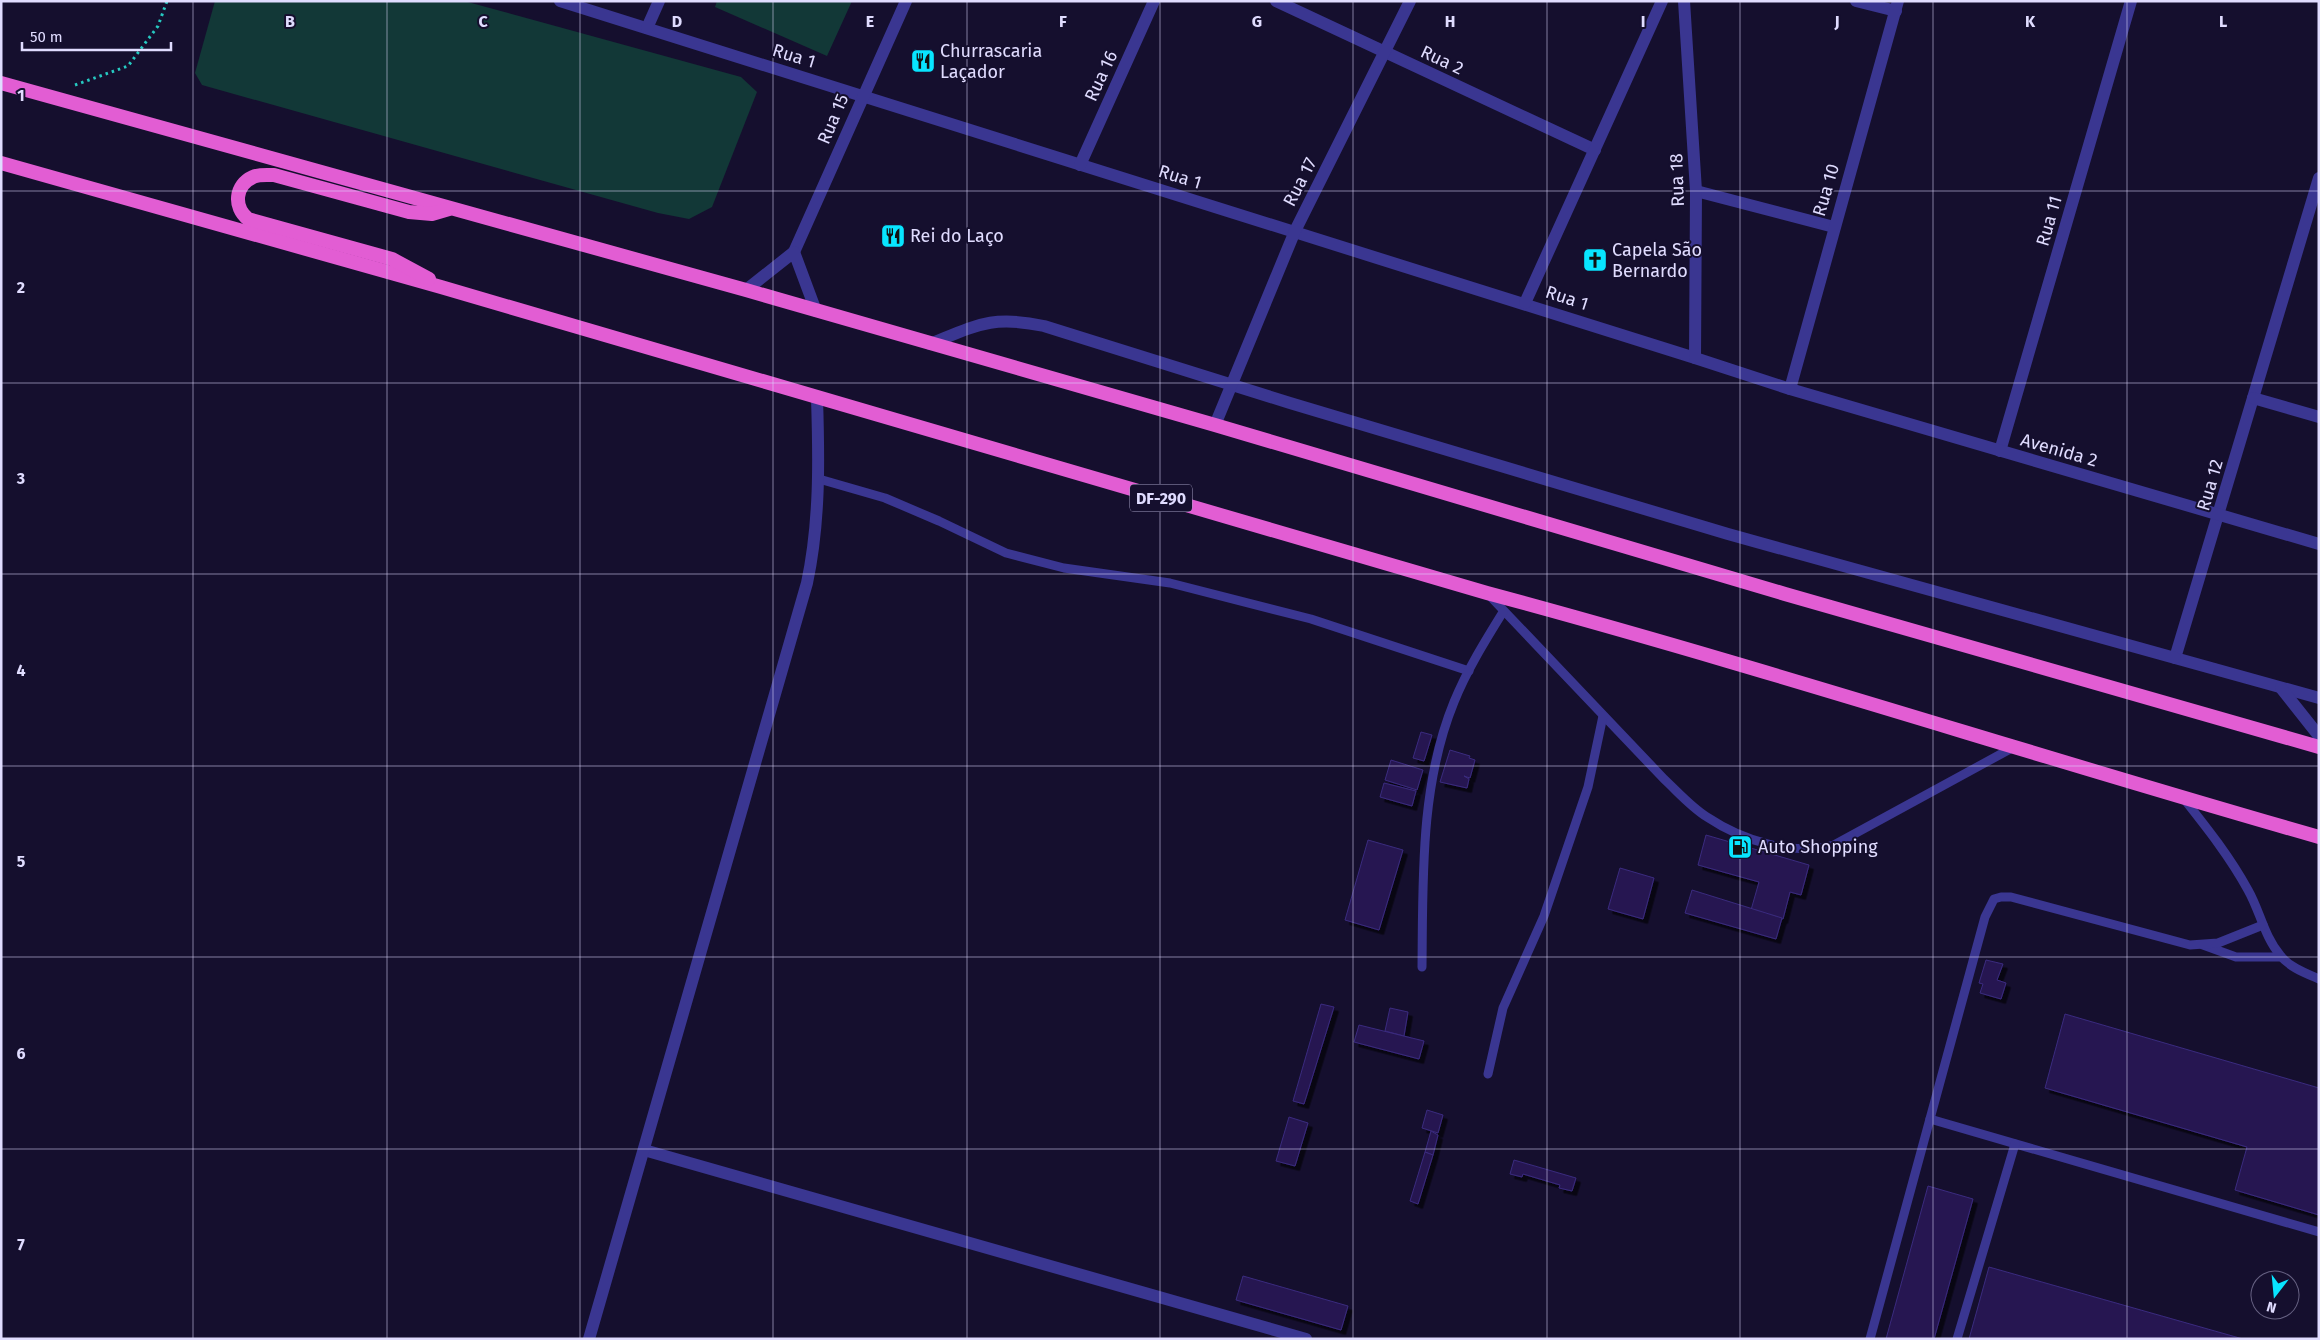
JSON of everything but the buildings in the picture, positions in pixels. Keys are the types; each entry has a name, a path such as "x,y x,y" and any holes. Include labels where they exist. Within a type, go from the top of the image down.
{"highway":[{"path":"1,83 746,290 1215,425 1785,594 2319,747"},
{"name":"DF-290","path":"1,163 442,287 1487,593 1657,639 2012,748 2319,837"},
{"path":"442,287 410,266 392,259 248,219 240,213 237,198 244,184 255,176 274,175 409,212 432,214 449,209"}],"street":[{"name":"Rua 1","path":"560,1 1080,165 1295,230 1790,389"},
{"path":"647,28 659,1"},
{"name":"Rua 15","path":"794,252 906,1"},
{"name":"Rua 16","path":"1080,165 1154,1"},
{"name":"Rua 2","path":"1276,1 1595,150"},
{"name":"Rua 17","path":"1215,425 1295,230 1386,54 1410,1"},
{"path":"1525,303 1662,1"},
{"name":"Rua 18","path":"1684,1 1696,191 1696,358"},
{"path":"1856,1 1897,6"},
{"name":"Rua 11","path":"2000,451 2131,1"},
{"name":"Rua 10","path":"1790,389 1897,6"},
{"name":"Rua 12","path":"2175,658 2220,514 2253,398 2314,212 2319,178"},
{"path":"1696,191 1834,227"},
{"path":"746,290 794,252 816,311"},
{"path":"930,344 977,324 1002,320 1044,326 1728,534 2319,698"},
{"name":"Avenida 2","path":"1790,389 2319,544"},
{"path":"589,1339 807,583 814,551 819,479 817,398"},
{"path":"2253,398 2319,416"},
{"path":"2281,688 2319,736"},
{"path":"644,1150 1306,1339"}],"lane":[{"path":"819,479 885,498 939,520 1006,553 1064,568 1179,586 1311,619 1469,671"},
{"path":"1487,593 1503,612 1664,779 1706,816 1729,830 1759,841 1798,850 1818,849 1834,845 2012,748"},
{"path":"1422,968 1424,865 1430,795 1437,757 1454,702 1469,671 1503,612"},
{"path":"1488,1074 1503,1008 1544,916 1588,787 1604,716"},
{"path":"2184,798 2227,854 2249,892 2269,940 2281,957 2296,968 2319,979"},
{"path":"1870,1339 1985,917 1994,899 2001,896 2010,897 2178,942 2203,945 2236,957 2281,957"},
{"path":"2203,945 2218,943 2264,925"},
{"path":"1930,1119 2319,1232"},
{"path":"1957,1339 2015,1144"}],"path":[{"path":"73,86 128,66 158,26 168,1"}],"green space":[{"path":"215,1 464,1 741,77 757,92 712,207 689,219 658,213 202,85 195,73"},
{"path":"717,1 852,1 827,56 715,7"}],"place":[{"name":"Churrascaria Laçador","path":"923,61"},
{"name":"Rei do Laço","path":"893,236"},
{"name":"Capela São Bernardo","path":"1595,260"},
{"name":"Auto Shopping","path":"1740,847"}]}
